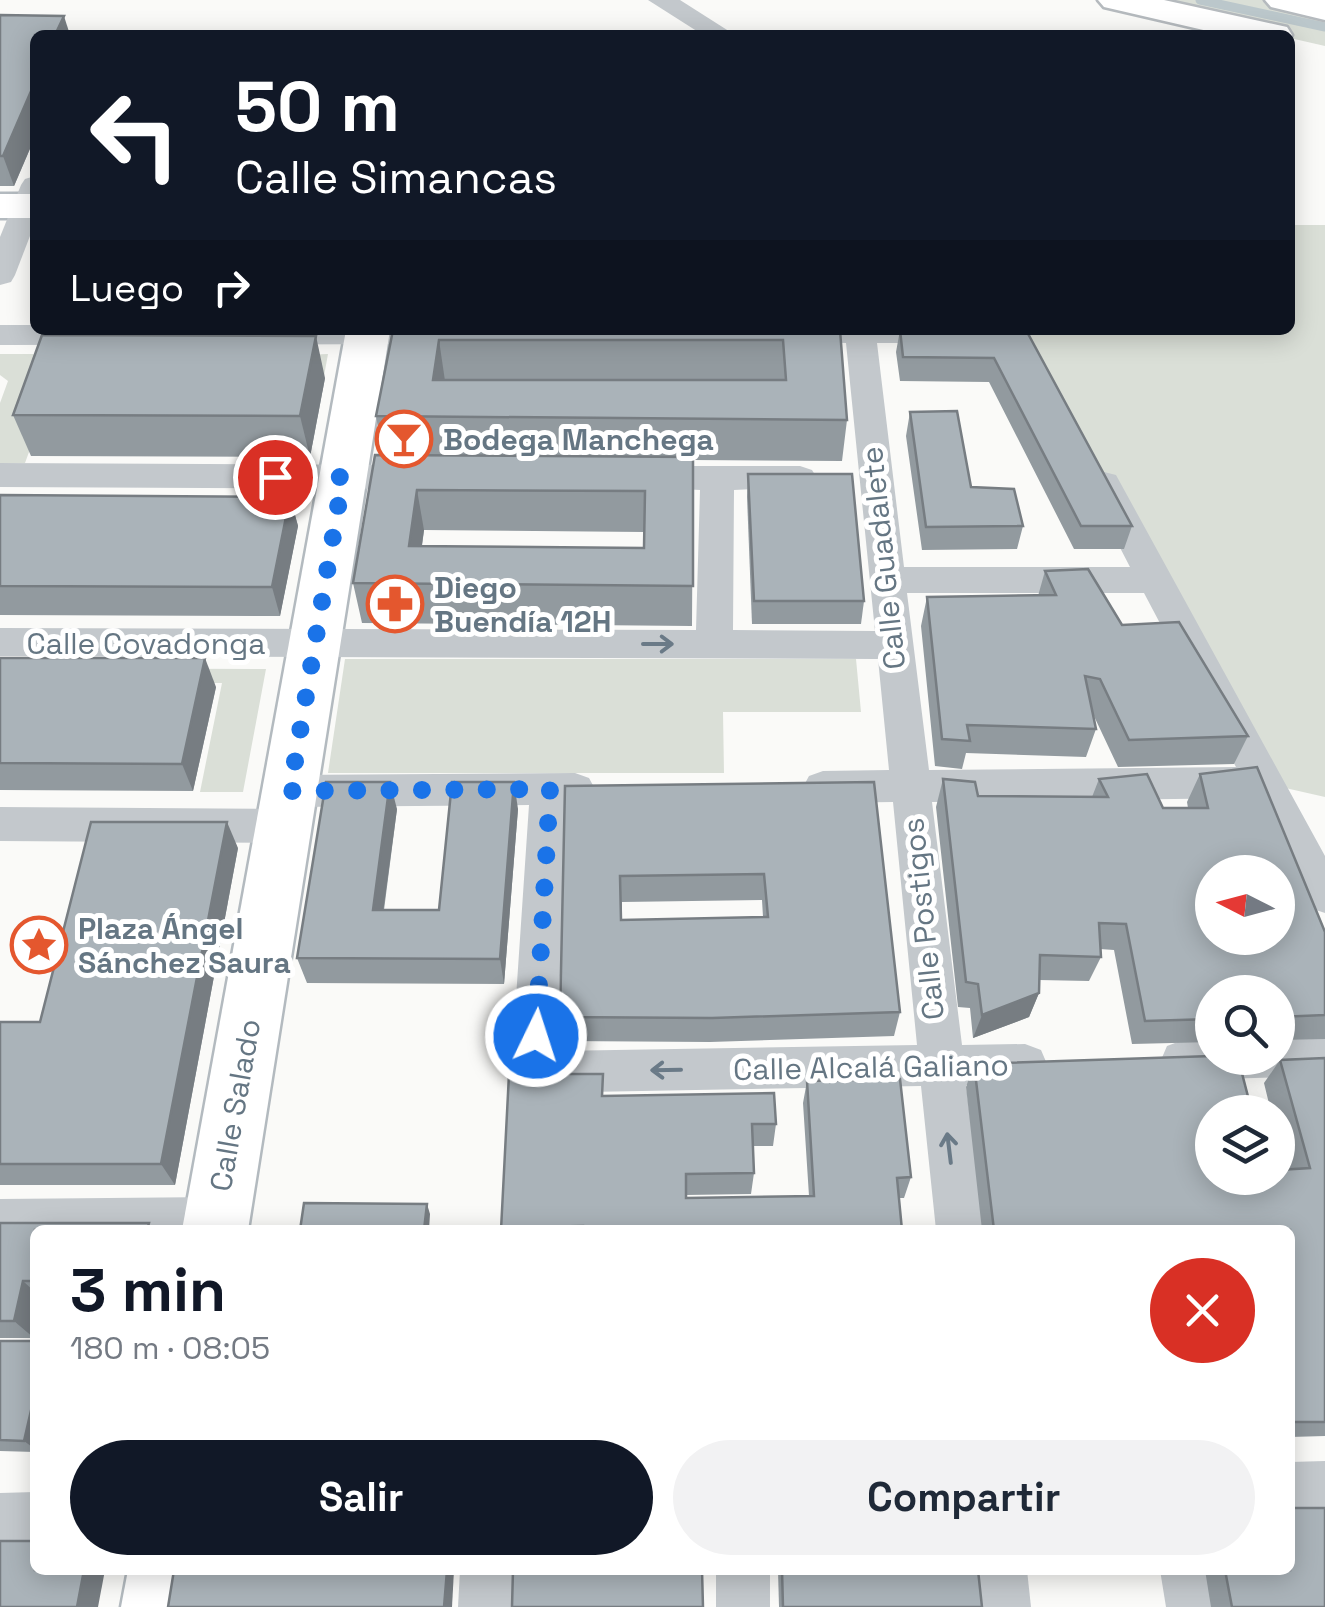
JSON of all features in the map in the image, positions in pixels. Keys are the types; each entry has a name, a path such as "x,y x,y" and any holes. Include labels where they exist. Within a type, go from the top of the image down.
{"street":[{"path":"662,0 713,30"},
{"path":"1116,0 1251,30"},
{"path":"1282,0 1325,9"},
{"path":"0,275 24,201"},
{"path":"0,335 30,335"},
{"name":"Calle Salado","path":"215,1225 367,335"},
{"name":"Calle Guadalete","path":"860,335 909,786"},
{"path":"1090,457 1325,895"},
{"path":"0,475 458,478"},
{"path":"597,478 874,478"},
{"path":"714,644 716,478"},
{"path":"885,580 1154,580"},
{"name":"Calle Covadonga","path":"0,642 893,645"},
{"path":"789,787 1264,783"},
{"name":"Calle Postigos","path":"909,786 959,1225"},
{"path":"0,824 610,788"},
{"name":"Calle Alcalá Galiano","path":"550,789 534,1072 1075,1063"},
{"path":"1295,1057 1325,1056"},
{"path":"1133,1061 1195,1060"},
{"path":"0,1222 215,1225"},
{"path":"1295,1488 1325,1488"},
{"path":"0,1519 30,1518"},
{"path":"158,1607 164,1575"},
{"path":"485,1607 487,1575"},
{"path":"743,1575 743,1607"},
{"path":"1001,1575 1004,1607"},
{"path":"1188,1575 1193,1607"}],"shaded area":[{"path":"1116,0 1283,0 1325,9 1325,46 1295,39 1295,30 1265,30"},
{"path":"1295,225 1325,225 1325,797 1264,783 1026,335 1295,335"},
{"path":"0,354 33,354 48,364 328,354 324,376 57,375 25,463 0,463 0,403 8,381 0,375"},
{"path":"345,659 856,659 861,712 723,712 724,773 328,773"},
{"path":"0,668 266,669 243,792 200,792 222,683 0,683"}],"building":[{"path":"0,15 64,16 57,30 30,30 30,94 0,156"},
{"path":"42,335 316,336 300,416 13,415"},
{"path":"392,335 840,335 847,420 376,416","holes":["439,340 783,340 786,380 433,380"]},
{"path":"901,335 1029,335 1132,526 1081,526 994,358 903,357"},
{"path":"957,411 971,487 1014,489 1023,526 926,527 910,412"},
{"path":"375,455 693,457 693,586 353,583","holes":["417,490 645,491 644,548 409,546"]},
{"path":"748,474 852,474 864,601 754,601"},
{"path":"0,495 290,497 272,587 0,586"},
{"path":"1088,569 1122,625 1179,622 1248,736 1129,740 1100,679 1085,676 1096,729 967,725 970,741 942,739 927,597 1056,595 1045,571"},
{"path":"0,658 205,658 182,764 0,763"},
{"path":"1257,767 1293,855 1195,855 1195,955 1295,955 1295,859 1325,932 1325,1015 1295,1016 1295,975 1195,975 1195,1020 1145,1021 1126,924 1099,923 1101,957 1040,955 1039,993 982,1015 978,984 966,982 943,779 975,782 978,796 1108,797 1099,779 1147,774 1163,808 1208,808 1200,774"},
{"path":"326,782 390,782 373,910 439,910 452,782 514,782 500,959 297,958"},
{"path":"874,782 900,1012 712,1018 560,1017 565,786","holes":["764,874 768,917 621,920 620,876"]},
{"path":"91,822 227,822 161,1164 0,1164 0,1022 40,1022"},
{"path":"1195,1057 1195,1075 1242,1075 1248,1095 1195,1095 1195,1195 1295,1195 1295,1169 1310,1168 1295,1114 1295,1095 1290,1095 1284,1075 1295,1075 1295,1059 1325,1058 1325,1422 1295,1422 1295,1225 993,1225 974,1064"},
{"path":"509,1074 603,1074 602,1096 774,1093 776,1124 752,1124 754,1173 686,1174 686,1198 814,1196 807,1081 900,1079 911,1177 897,1178 902,1225 501,1225"},
{"path":"304,1203 427,1204 425,1225 301,1225"},
{"path":"0,1223 149,1223 30,1225 30,1281 23,1281 14,1321 0,1321"},
{"path":"0,1341 30,1341 30,1415 24,1441 0,1440"},
{"path":"1295,1508 1325,1508 1325,1607 1232,1607 1226,1575 1295,1575"},
{"path":"0,1541 30,1541 30,1575 83,1575 77,1607 0,1607"},
{"path":"173,1575 447,1575 444,1607 168,1607"},
{"path":"513,1575 702,1575 703,1607 512,1607"},
{"path":"782,1575 979,1575 982,1607 783,1607"}],"waterway":[{"path":"1200,0 1325,27"}],"place":[{"name":"Bodega Manchega","path":"404,439"},
{"name":"Diego Buendía 12H","path":"395,604"},
{"name":"Plaza Ángel Sánchez Saura","path":"39,945"}],"route":[{"path":"275,477 343,477 290,791 550,789 536,1036"}]}
